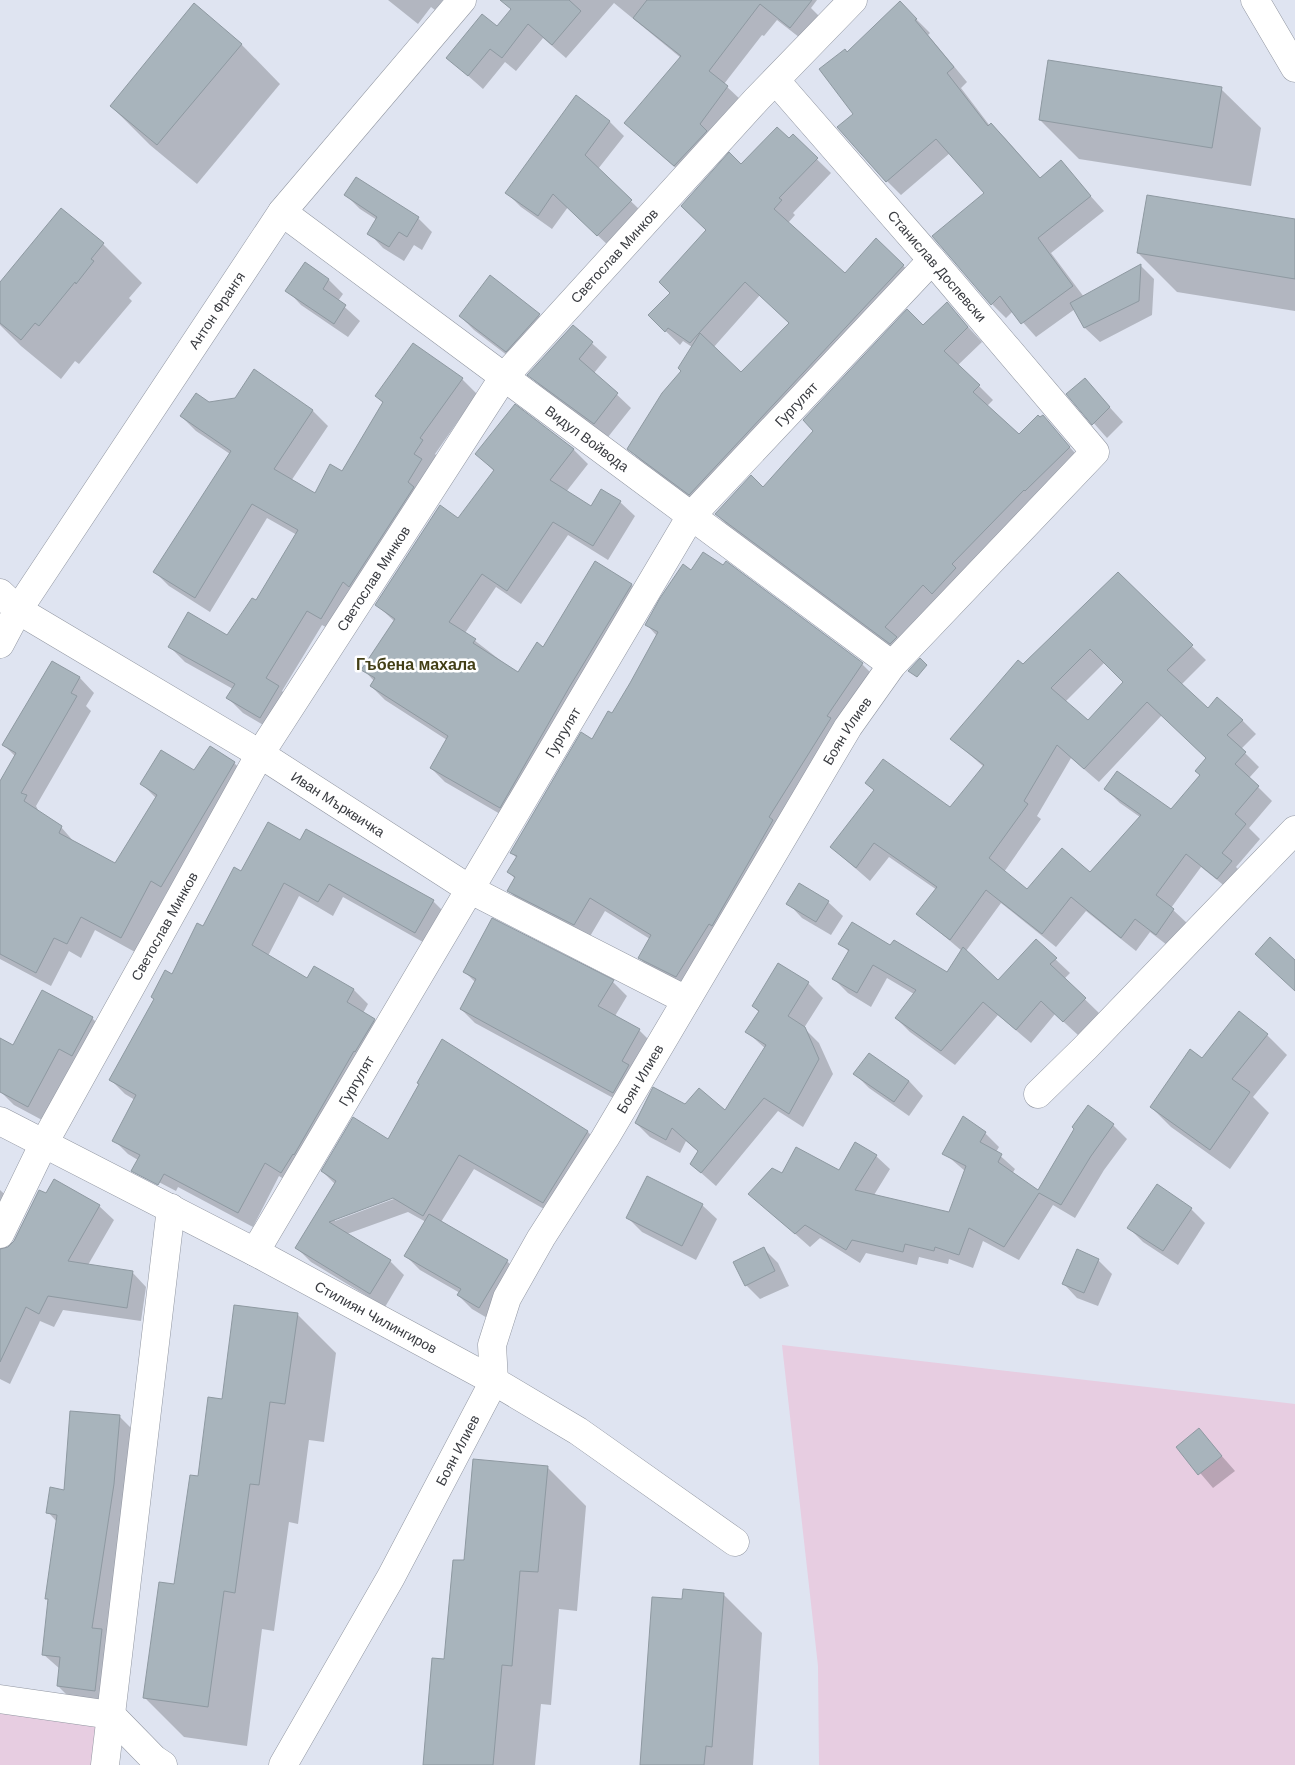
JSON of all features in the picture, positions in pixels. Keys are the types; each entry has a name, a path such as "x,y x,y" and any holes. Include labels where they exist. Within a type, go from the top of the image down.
{"street":[{"name":"Антон Франгя","path":"0,644 9,601 282,212 462,0"},
{"name":"Светослав Минков","path":"0,1234 43,1145 260,754 503,378 853,0"},
{"path":"1255,0 1295,68"},
{"name":"Станислав Доспевски","path":"776,81 932,260 1095,452"},
{"name":"Видул Войвода","path":"282,212 503,378 892,665"},
{"name":"Гургулят","path":"255,1252 691,516 932,260"},
{"name":"Боян Илиев","path":"283,1765 391,1577 494,1381 492,1345 507,1298 605,1138 848,727 892,665 1095,452"},
{"name":"Иван Мърквичка","path":"9,601 260,754 471,890 686,1000"},
{"path":"1038,1094 1085,1048 1295,830"},
{"name":"Стилиян Чилингиров","path":"0,1121 43,1145 255,1252 494,1381 578,1431 735,1542"},
{"path":"105,1765 171,1208"},
{"path":"0,1699 111,1715 154,1759 163,1765"}],"shaded area":[{"path":"782,1345 1295,1404 1295,1765 819,1765 818,1666"},
{"path":"0,1704 100,1721 95,1765 0,1765"}],"building":[{"path":"500,0 569,0 581,11 552,45 528,24 502,58 490,49 468,76 446,58 482,14 497,26 511,9"},
{"path":"647,0 812,0 790,28 760,4 709,71 728,86 700,124 707,131 674,166 624,123 681,56 633,18"},
{"path":"900,1 917,19 915,20 954,67 947,73 988,126 991,123 1040,178 1061,160 1091,196 1038,238 1073,286 1021,324 1000,296 991,305 932,236 984,193 936,139 886,182 837,127 853,114 819,69 845,49 847,52"},
{"path":"194,3 242,44 157,145 110,106"},
{"path":"1048,60 1222,87 1212,148 1039,120"},
{"path":"576,95 610,121 585,155 632,200 597,236 553,194 538,216 505,193"},
{"path":"777,127 789,138 793,134 818,158 779,198 782,200 774,209 845,273 876,238 904,265 689,495 627,449 662,393 681,371 678,368 700,333 741,372 789,323 745,282 690,343 668,328 665,332 648,315 670,293 659,282 706,230 681,206 729,152 741,164"},
{"path":"356,177 419,217 407,237 399,232 389,247 367,234 377,217 344,195"},
{"path":"1147,195 1295,219 1295,279 1137,253"},
{"path":"61,208 104,243 91,259 94,261 76,284 75,282 39,326 35,323 21,340 0,323 0,282"},
{"path":"305,262 329,279 323,289 346,305 334,324 285,291"},
{"path":"1141,264 1139,301 1084,328 1070,303"},
{"path":"490,275 540,314 506,352 459,316"},
{"path":"947,302 968,327 944,351 980,385 973,392 1019,434 1038,415 1040,417 1043,415 1070,447 1024,490 952,564 956,568 932,594 923,585 885,627 897,637 890,644 715,514 751,475 763,487 813,431 803,420 907,309 923,325"},
{"path":"573,325 593,342 579,359 618,393 594,424 527,375"},
{"path":"413,343 463,378 420,438 423,440 414,454 422,459 408,482 414,487 349,587 343,582 321,619 307,611 266,678 279,686 260,718 226,698 235,684 168,647 188,612 227,635 252,598 256,600 298,530 252,504 195,598 153,572 231,451 180,416 196,393 209,402 235,398 254,369 313,410 274,469 315,493 330,464 342,471 383,402 375,396"},
{"path":"1085,378 1110,407 1092,425 1066,394"},
{"path":"515,404 574,449 550,480 591,506 601,489 621,501 593,546 553,522 507,591 482,574 449,622 476,639 473,643 518,672 537,642 543,647 595,561 632,584 570,686 500,808 430,768 448,736 370,686 375,678 361,670 395,619 375,605 440,505 458,518 494,470 475,454"},
{"path":"703,552 723,565 726,561 863,663 827,716 831,718 769,817 773,820 712,926 709,924 676,977 638,958 651,935 590,898 574,925 507,891 515,877 507,872 517,856 510,853 581,732 592,739 608,711 612,713 630,683 658,632 645,625 660,598 683,564 691,570"},
{"path":"1118,572 1193,645 1167,670 1208,708 1217,697 1243,720 1227,735 1246,752 1235,764 1259,786 1235,814 1246,824 1222,853 1232,861 1217,879 1186,854 1156,895 1174,909 1156,935 1135,919 1121,938 1071,897 1042,934 986,890 950,940 916,914 937,887 874,843 856,868 830,847 874,790 865,783 883,759 950,807 984,765 950,739 1018,660 1023,664","holes":["1090,649 1123,682 1088,720 1051,688","1147,702 1206,758 1195,771 1200,775 1171,809 1117,771 1104,789 1141,815 1090,872 1062,848 1027,889 989,858 1028,804 1024,801 1057,745 1084,769"]},
{"path":"920,658 927,665 917,677 908,671"},
{"path":"52,661 80,677 71,693 77,696 21,793 27,795 24,801 62,826 59,833 115,863 157,795 140,784 161,750 194,770 210,746 235,762 161,887 151,881 121,938 81,917 67,944 54,938 36,973 0,954 0,781 16,753 2,745"},
{"path":"268,822 300,840 306,829 434,900 415,933 329,884 318,902 284,883 252,945 307,978 314,966 354,989 347,1002 375,1019 354,1051 294,1155 281,1173 265,1163 238,1213 164,1174 158,1185 131,1171 140,1155 112,1141 136,1095 109,1080 154,999 151,997 165,970 172,974 197,923 203,926 234,867 241,871"},
{"path":"799,883 829,901 816,922 786,904"},
{"path":"492,918 614,980 598,1006 640,1029 622,1061 629,1065 613,1093 460,1009 476,979 463,972"},
{"path":"852,922 890,945 894,940 947,972 963,947 998,980 1036,939 1057,958 1050,964 1086,998 1063,1022 1041,1001 1016,1030 983,1002 941,1051 895,1018 916,990 873,965 857,993 832,979 849,950 838,944"},
{"path":"1270,937 1295,960 1295,991 1255,954"},
{"path":"778,963 809,982 788,1016 805,1027 819,1059 789,1114 764,1098 701,1173 690,1164 698,1151 672,1128 666,1140 635,1123 653,1087 685,1104 699,1088 725,1110 766,1045 745,1032 759,1011 752,1006"},
{"path":"42,990 93,1017 72,1056 59,1049 28,1107 0,1092 0,1038 13,1045"},
{"path":"1239,1011 1268,1034 1232,1079 1250,1092 1210,1150 1150,1107 1190,1049 1202,1058"},
{"path":"442,1039 588,1131 543,1203 459,1155 423,1216 393,1198 329,1222 391,1260 370,1294 295,1248 336,1181 321,1171 353,1117 388,1139"},
{"path":"869,1053 909,1081 894,1102 853,1074"},
{"path":"1088,1105 1114,1124 1091,1156 1061,1205 1039,1193 1004,1247 969,1228 959,1255 935,1247 934,1251 905,1244 903,1252 852,1240 846,1250 805,1225 795,1234 748,1194 772,1168 782,1173 796,1147 839,1170 855,1142 877,1155 855,1190 949,1212 966,1166 942,1154 963,1116 986,1132 980,1142 1002,1154 998,1162 1038,1190 1074,1129 1072,1127"},
{"path":"647,1176 703,1204 682,1246 626,1218"},
{"path":"54,1179 100,1205 68,1261 133,1271 127,1308 48,1296 39,1314 26,1307 0,1362 0,1249 8,1247 14,1241 39,1190 46,1193"},
{"path":"1157,1184 1192,1208 1163,1251 1127,1228"},
{"path":"429,1214 508,1260 479,1308 457,1295 461,1289 404,1256"},
{"path":"764,1247 775,1271 745,1286 733,1262"},
{"path":"1077,1249 1099,1259 1084,1293 1062,1284"},
{"path":"234,1305 298,1313 285,1404 270,1402 259,1485 250,1484 235,1593 224,1591 208,1707 143,1698 159,1582 174,1584 190,1475 198,1476 208,1397 222,1399"},
{"path":"70,1411 120,1415 114,1484 92,1628 102,1629 95,1691 57,1686 60,1657 42,1655 48,1599 45,1599 57,1515 46,1513 50,1487 64,1490"},
{"path":"1199,1428 1222,1456 1198,1475 1176,1447"},
{"path":"473,1459 548,1466 538,1572 520,1571 512,1666 502,1665 493,1765 423,1765 432,1658 444,1659 453,1560 464,1560"},
{"path":"683,1589 724,1593 712,1747 706,1746 704,1765 640,1765 652,1597 682,1599"}],"district":[{"name":"Гъбена махала","path":"416,664"}]}
